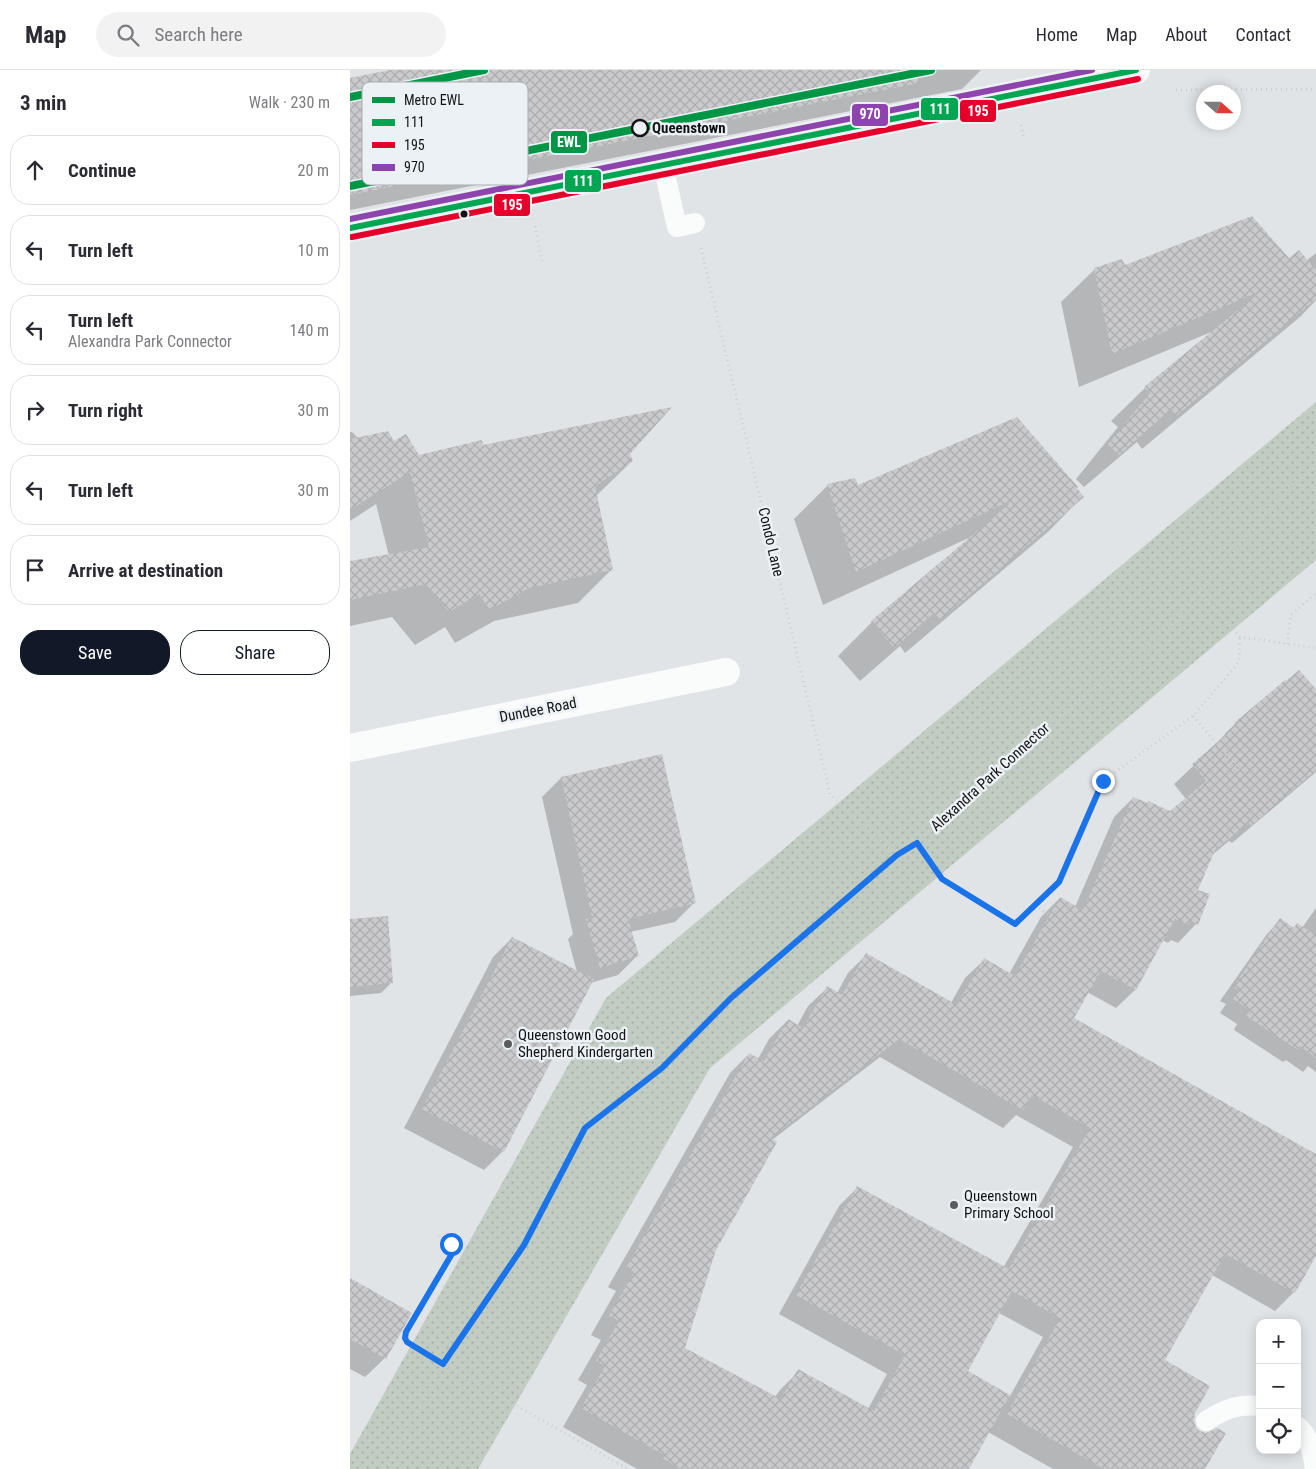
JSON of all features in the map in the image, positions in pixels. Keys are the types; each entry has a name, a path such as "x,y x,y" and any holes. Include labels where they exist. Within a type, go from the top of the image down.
{"main road":[{"path":"350,228 1136,70"},
{"name":"Dundee Road","path":"350,748 726,672"}],"lane":[{"path":"663,166 677,226 695,223"},
{"path":"1206,1422 1224,1410 1245,1405 1256,1406"},
{"path":"1301,1429 1311,1447 1316,1469"}],"path":[{"path":"1176,90 1316,89"},
{"path":"1019,120 1024,138"},
{"name":"Condo Lane","path":"695,223 830,794 897,855"},
{"path":"535,226 542,261"},
{"name":"Alexandra Park Connector","path":"386,1469 443,1364 524,1245 585,1128 662,1068 731,998 897,855 917,843 1047,726 1162,635 1236,550 1286,487 1316,466"},
{"path":"1199,592 1240,637 1316,648"},
{"path":"1286,644 1291,615 1316,593"},
{"path":"917,843 942,879 1015,924 1059,882 1103,781 1193,716 1239,662 1240,637"},
{"path":"1193,716 1240,771"},
{"path":"1035,905 1049,916"},
{"path":"438,1236 454,1247 453,1252 406,1332 405,1338 407,1342 628,1469"}],"shaded area":[{"path":"1316,402 1316,560 710,1068 478,1469 350,1469 350,1454 606,998"}],"building":[{"path":"390,70 918,70 919,83 528,160 528,82 362,82 362,185 401,185 350,195 350,78"},
{"path":"1252,216 1289,258 1299,250 1316,270 1316,299 1176,416 1171,409 1119,455 1108,444 1150,393 1144,387 1261,291 1112,354 1094,268 1122,259 1125,265"},
{"path":"672,407 630,454 633,461 595,486 613,570 529,588 489,610 479,594 449,612 426,584 350,600 350,561 429,547 410,472 350,510 350,439 388,431 394,441 406,434 419,455 482,440 483,445"},
{"path":"1017,417 1078,487 1084,497 940,620 934,613 894,648 871,621 1009,504 1008,502 856,572 827,484 855,478 858,485"},
{"path":"1299,670 1316,689 1316,770 1251,826 1249,823 1215,850 1198,890 1210,894 1198,925 1190,921 1188,925 1175,919 1136,990 1101,971 1074,1018 1316,1154 1316,1256 1295,1293 1225,1254 1165,1360 1210,1386 1194,1415 1196,1427 1206,1433 1217,1428 1226,1433 1205,1469 1104,1469 1007,1414 1060,1318 1012,1291 968,1371 1010,1395 969,1469 681,1469 662,1458 664,1455 581,1408 605,1366 596,1361 619,1321 609,1316 634,1272 626,1268 749,1053 764,1061 788,1019 803,1028 827,986 842,995 866,953 957,1005 984,958 1015,976 1060,897 1083,910 1133,797 1148,803 1148,801 1170,811 1206,781 1192,764 1226,735 1225,733 1236,724 1234,723","holes":["899,1039 1023,1110 1032,1095 1090,1128 1009,1269 857,1186 796,1295 905,1355 874,1411 798,1369 781,1399 685,1348 716,1250 777,1142 771,1138"]},
{"path":"662,754 696,903 628,919 639,956 600,968 586,919 592,917 561,777"},
{"path":"388,916 393,983 350,987 350,919"},
{"path":"1280,918 1294,928 1297,923 1316,935 1316,1058 1300,1046 1298,1050 1246,1016 1250,1010 1233,999 1238,990 1233,987"},
{"name":"Queenstown Good Shepherd Kindergarten","path":"512,937 594,979 504,1152 422,1109"},
{"path":"350,1278 412,1313 386,1359 350,1339"}],"metro line":[{"name":"EWL","path":"424,82 484,70"},
{"name":"EWL","path":"528,150 931,70"},
{"name":"EWL","path":"350,97 362,95"},
{"name":"EWL","path":"350,186 362,184"}],"transit line":[{"name":"970","path":"528,183 1092,70"},
{"name":"111","path":"350,228 1136,70"},
{"name":"195","path":"352,237 1138,79"},
{"name":"970","path":"350,219 519,185"}],"place":[{"name":"Queenstown","path":"640,128"},
{"name":"Queenstown Good Shepherd Kindergarten","path":"508,1044"},
{"name":"Queenstown Primary School","path":"954,1205"}],"route":[{"path":"451,1244 454,1247 453,1252 406,1332 405,1338 407,1342 443,1364 524,1245 585,1128 662,1068 731,998 897,855 917,843 942,879 1015,924 1059,882 1103,781"}]}
